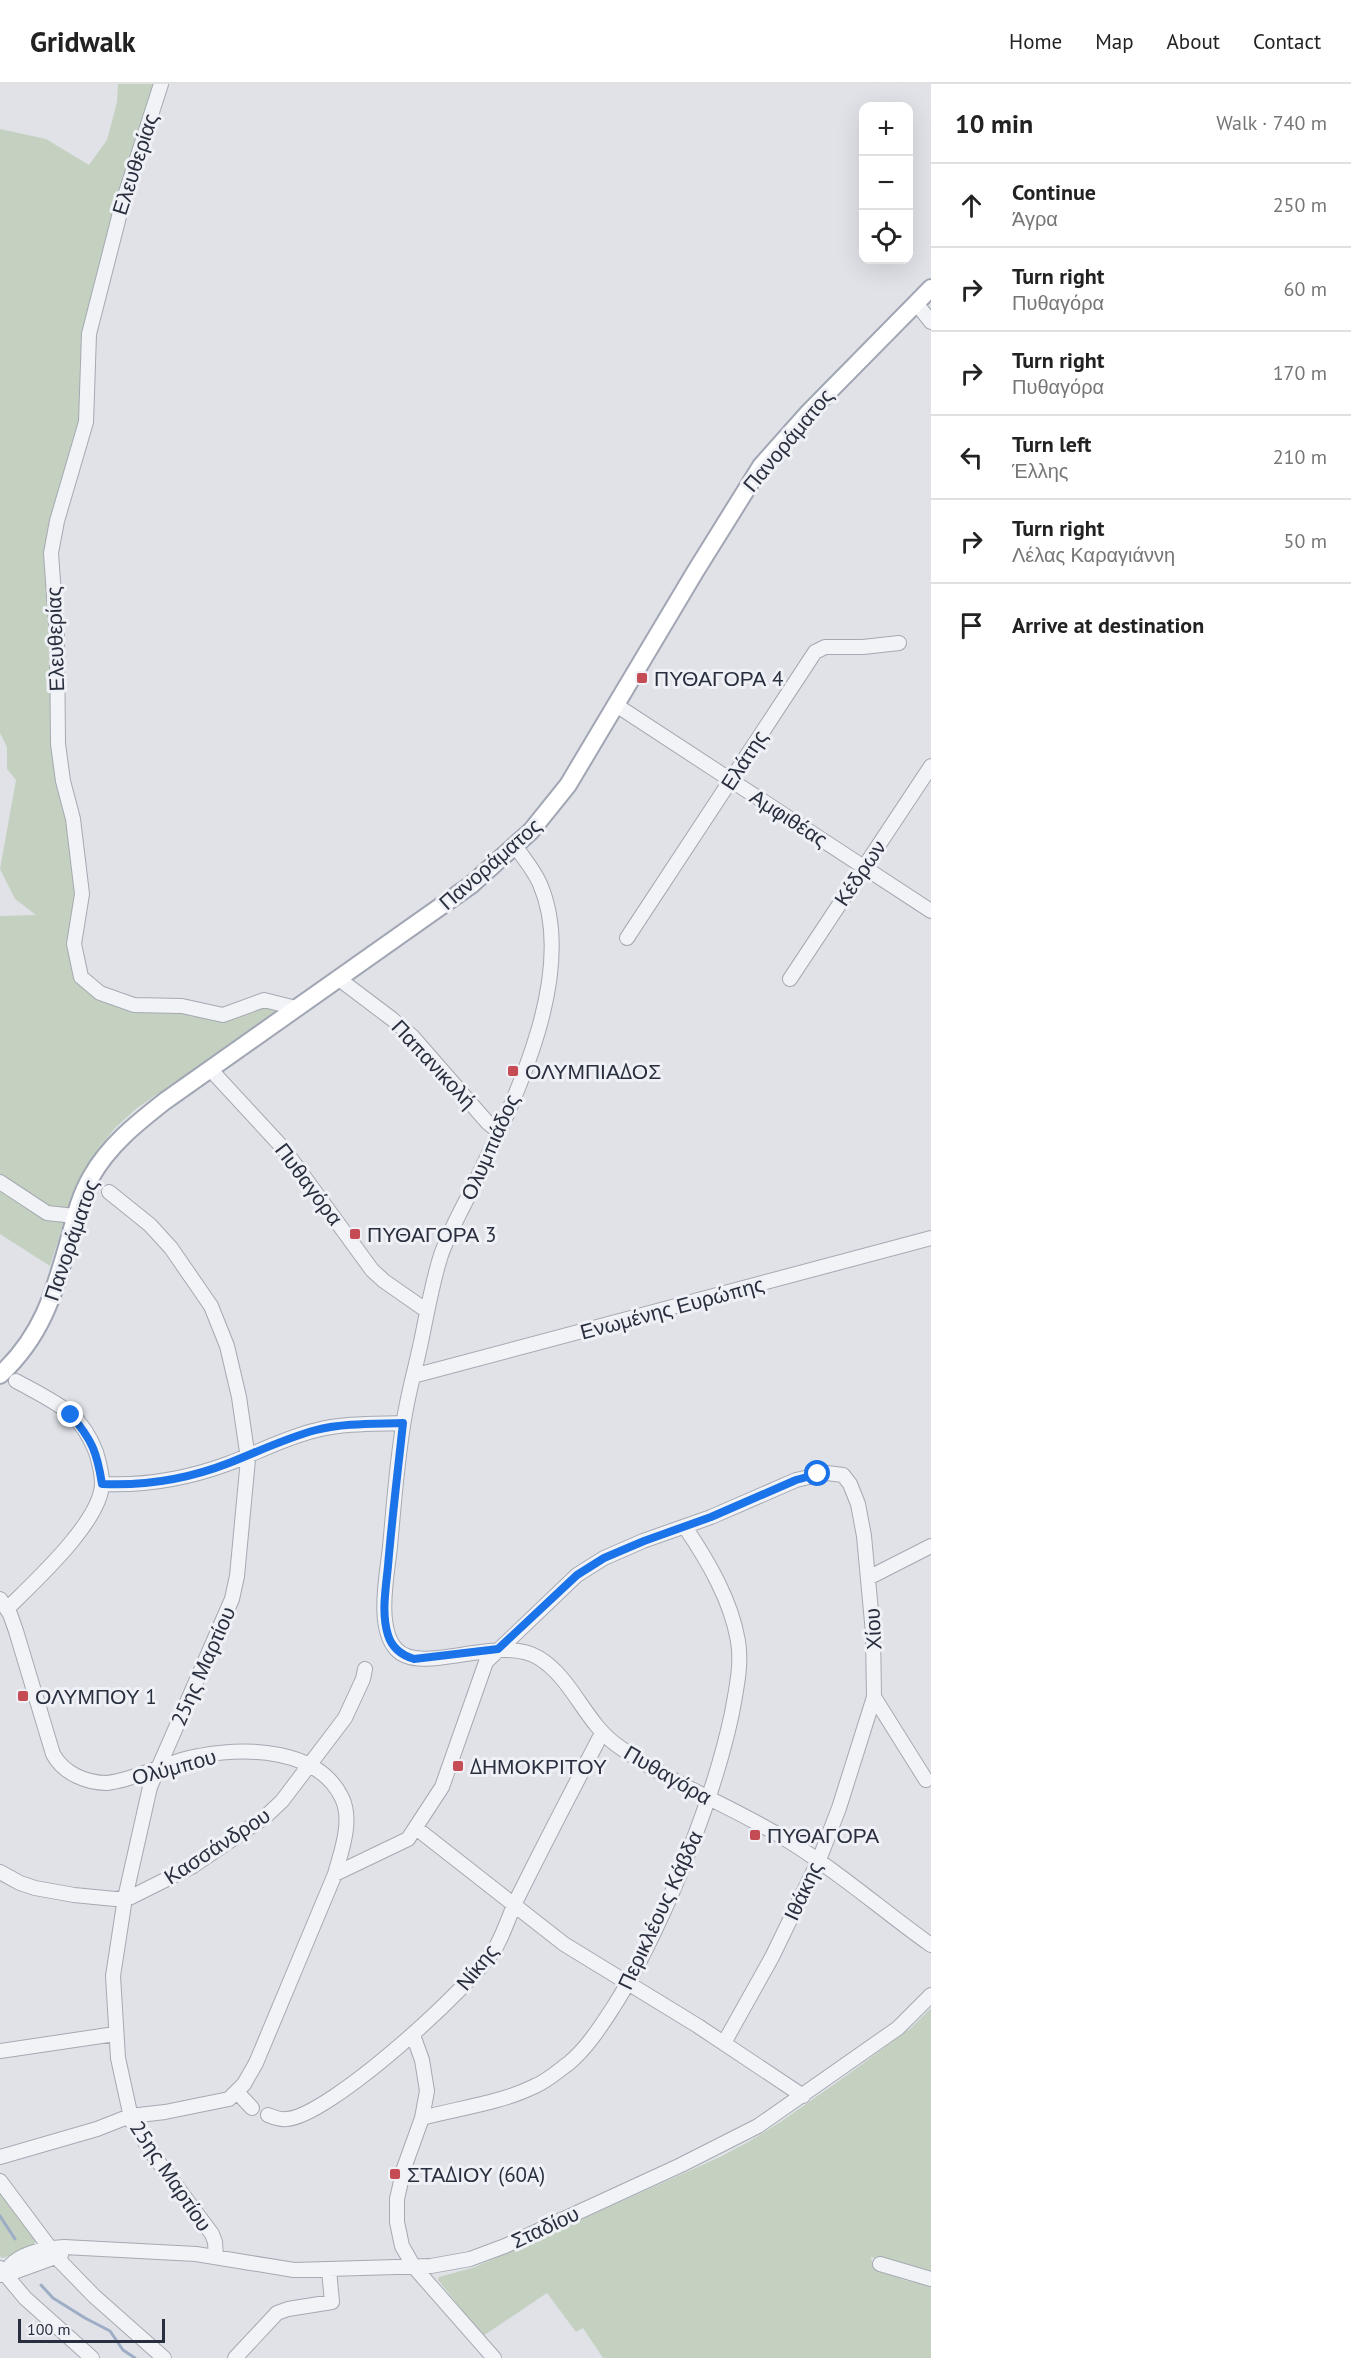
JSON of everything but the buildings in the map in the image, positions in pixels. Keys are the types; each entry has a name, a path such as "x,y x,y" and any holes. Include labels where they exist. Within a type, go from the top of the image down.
{"main road":[{"name":"Πανοράματος","path":"0,1375 28,1344 46,1314 57,1284 75,1216 91,1177 114,1144 150,1112 458,895 516,847 559,799 760,466 809,412 931,288"}],"street":[{"name":"Ελευθερίας","path":"160,84 122,205 89,334 86,422 57,520 51,553 57,637 58,744 63,781 73,819 82,894 74,944 81,977 100,993 134,1005 182,1006 223,1015 264,1000 296,1008"},
{"path":"916,303 931,322"},
{"name":"Ελάτης","path":"627,938 818,649 898,643"},
{"name":"Αμφιθέας","path":"616,705 931,911"},
{"name":"Κέδρων","path":"790,979 931,766"},
{"name":"Ολυμπιάδος","path":"427,1311 441,1255 498,1131 540,1025 549,990 552,932 542,888 516,847"},
{"name":"Παπανικολή","path":"339,979 385,1012 412,1036 487,1122 498,1131"},
{"name":"Πυθαγόρα","path":"210,1069 284,1148 372,1270 427,1311 403,1423 385,1598 385,1618 390,1640 402,1654 414,1659 498,1649 523,1650 547,1663 602,1733 644,1763 785,1838 819,1860 931,1945"},
{"path":"0,1182 47,1213 75,1216"},
{"name":"25ης Μαρτίου","path":"109,1192 141,1217 166,1241 211,1306 230,1358 248,1455 237,1576 232,1599 147,1798 124,1898 113,1976 115,2034 120,2073 130,2116 144,2142 212,2234 216,2257"},
{"name":"Ενωμένης Ευρώπης","path":"413,1376 931,1238"},
{"path":"4,1604 63,1552 98,1501 102,1484 99,1462 92,1442 71,1415 43,1395 16,1381"},
{"path":"102,1484 129,1485 180,1479 228,1464 315,1430 355,1425 403,1423"},
{"name":"Χίου","path":"685,1527 796,1480 818,1474 843,1475 850,1484 858,1504 870,1577 875,1669 874,1697"},
{"path":"335,1874 408,1839 416,1828 442,1787 474,1699 482,1669 498,1649 577,1575 624,1550 685,1527"},
{"name":"Περικλέους Κάβδα","path":"422,2118 508,2097 537,2086 571,2061 592,2037 628,1985 688,1858 710,1799 724,1749 739,1673 738,1642 716,1580 685,1527"},
{"path":"870,1577 931,1546"},
{"name":"Ολύμπου","path":"4,1604 16,1631 49,1745 60,1764 75,1775 102,1783 117,1782 198,1756 231,1752 272,1754 311,1764"},
{"name":"Κασσάνδρου","path":"0,1872 35,1888 74,1895 124,1898 193,1866 274,1809 345,1718 363,1679 365,1669"},
{"path":"874,1697 926,1780"},
{"name":"Ιθάκης","path":"724,2043 772,1957 819,1860 839,1808 874,1697"},
{"name":"Νίκης","path":"268,2115 286,2119 304,2114 327,2102 413,2035 480,1970 497,1945 514,1905 602,1733"},
{"path":"0,2157 97,2129 130,2116 165,2112 233,2096 244,2084 256,2063 335,1874 344,1842 346,1819 343,1799 330,1782 311,1764"},
{"path":"416,1828 564,1944 724,2043 803,2096"},
{"name":"Σταδίου","path":"1,2272 20,2270 53,2252 74,2247 216,2257 284,2270 414,2267 461,2261 505,2246 724,2145 758,2126 898,2028 928,1999"},
{"path":"0,2051 115,2034"},
{"path":"413,2035 422,2060 427,2097 404,2168 396,2204 402,2246 414,2267 494,2358"},
{"path":"233,2096 252,2108"},
{"path":"0,2181 73,2275 164,2358"},
{"name":"Σταδίου","path":"53,2252 80,2253 101,2250"},
{"path":"73,2275 72,2266 80,2253"},
{"path":"880,2264 931,2279"},
{"path":"235,2358 277,2313 332,2302 329,2270"},
{"path":"1,2272 92,2358"}],"green space":[{"path":"118,84 153,84 106,248 85,411 50,542 55,740 76,865 79,975 100,995 208,1015 258,1005 279,1011 137,1108 115,1128 99,1148 73,1194 50,1266 0,1234 0,916 36,915 15,899 0,869 16,780 7,769 7,747 0,733 0,129 46,139 89,165 107,140 117,102"},
{"path":"931,2008 931,2272 871,2257 873,2267 904,2280 931,2286 931,2358 603,2358 583,2328 576,2332 547,2293 483,2336 438,2280 439,2277 475,2267 720,2157 750,2141 850,2073 911,2028"},
{"path":"0,2190 36,2241 32,2249 2,2258 0,2256"}],"waterway":[{"path":"0,2216 15,2239"},
{"path":"41,2285 53,2298 110,2331 123,2350 135,2358"}],"place":[{"name":"ΠΥΘΑΓΟΡΑ 4","path":"642,678"},
{"name":"ΟΛΥΜΠΙΑΔΟΣ","path":"513,1071"},
{"name":"ΠΥΘΑΓΟΡΑ 3","path":"355,1234"},
{"name":"ΟΛΥΜΠΟΥ 1","path":"23,1696"},
{"name":"ΔΗΜΟΚΡΙΤΟΥ","path":"458,1766"},
{"name":"ΠΥΘΑΓΟΡΑ","path":"755,1835"},
{"name":"ΣΤΑΔΙΟΥ (60A)","path":"395,2174"}],"route":[{"path":"71,1415 92,1442 99,1462 102,1484 129,1485 180,1479 228,1464 315,1430 355,1425 403,1423 385,1598 385,1618 387,1633 395,1648 414,1659 498,1649 519,1632 549,1599 577,1575 604,1558 711,1517 796,1480 818,1474"}]}
